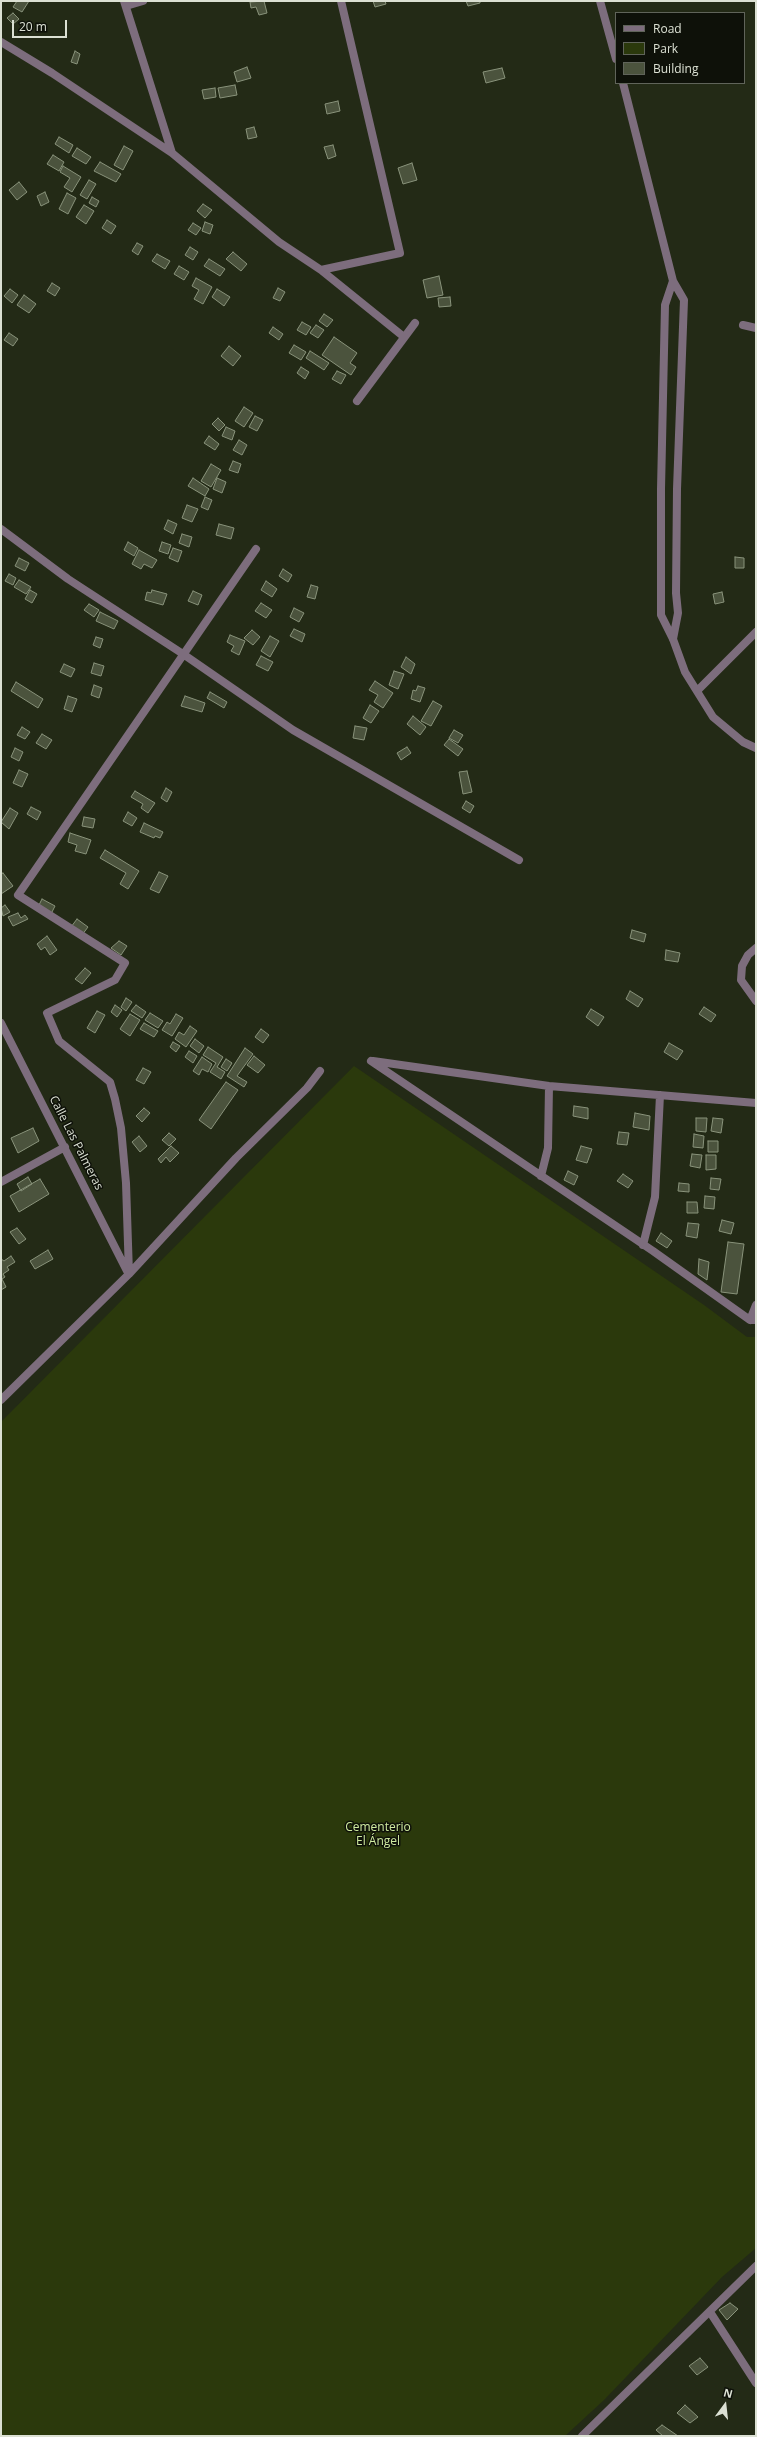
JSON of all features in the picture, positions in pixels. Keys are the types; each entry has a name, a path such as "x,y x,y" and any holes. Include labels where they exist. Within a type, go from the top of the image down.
{"street":[{"path":"143,1 125,3 172,153"},
{"path":"321,270 400,254 341,1"},
{"path":"600,1 615,55"},
{"path":"1,42 52,73 172,153 279,242 321,270 404,337"},
{"path":"622,84 673,281 684,300 677,489 676,593 678,613 673,639"},
{"path":"673,281 665,305 660,596 662,615 673,639 685,672 698,690 713,717 743,742 756,748"},
{"path":"357,401 415,323"},
{"path":"743,325 756,328"},
{"path":"1,529 68,579 184,654 292,730 519,860"},
{"path":"129,1274 125,1176 121,1128 110,1082 59,1041 46,1013 115,980 125,963 18,895 256,549"},
{"path":"698,690 756,632"},
{"path":"756,948 753,949 742,966 741,980 756,1001"},
{"name":"Calle Las Palmeras","path":"1,1023 129,1274"},
{"path":"756,1103 549,1086 371,1061 753,1320 756,1305"},
{"path":"1,1400 129,1274 236,1158 307,1088 320,1071"},
{"path":"541,1176 548,1148 549,1086"},
{"path":"643,1245 655,1197 660,1095"},
{"path":"1,1182 65,1147"},
{"path":"582,2436 756,2266"},
{"path":"710,2312 756,2383"}],"green space":[{"name":"Cementerio El Ángel","path":"354,1066 704,1305 747,1337 756,1337 756,2248 722,2277 604,2400 565,2436 1,2436 1,1422"}],"building":[{"path":"17,1 29,1 22,12 13,7"},
{"path":"264,1 267,13 259,15 256,7 251,8 250,2"},
{"path":"373,1 385,1 386,4 375,7"},
{"path":"466,1 480,1 480,3 468,6"},
{"path":"13,13 19,19 13,24 7,18"},
{"path":"75,51 80,54 77,64 71,62"},
{"path":"247,67 251,78 237,82 234,72"},
{"path":"502,68 505,78 486,83 483,72"},
{"path":"235,85 237,95 220,98 218,88"},
{"path":"215,88 216,97 204,99 202,90"},
{"path":"338,101 340,111 327,114 325,104"},
{"path":"254,127 257,137 248,139 246,129"},
{"path":"59,137 73,145 69,153 55,144"},
{"path":"333,145 336,156 328,159 324,147"},
{"path":"124,146 133,151 123,170 114,165"},
{"path":"77,148 91,157 86,164 72,156"},
{"path":"53,155 64,162 59,171 47,164"},
{"path":"100,162 121,174 116,182 94,171"},
{"path":"412,163 417,180 403,184 398,168"},
{"path":"63,166 81,177 72,192 64,187 70,178 60,172"},
{"path":"89,180 96,184 87,199 80,195"},
{"path":"19,182 27,192 17,200 9,190"},
{"path":"45,192 49,202 41,206 37,196"},
{"path":"67,193 76,198 68,214 59,209"},
{"path":"92,197 99,201 96,207 89,203"},
{"path":"203,204 212,210 205,218 197,211"},
{"path":"84,205 94,211 86,224 76,217"},
{"path":"107,220 116,226 111,234 102,228"},
{"path":"205,222 213,225 210,234 202,231"},
{"path":"193,223 201,228 196,235 188,230"},
{"path":"137,243 143,246 138,255 132,251"},
{"path":"190,247 198,252 193,260 185,255"},
{"path":"233,252 247,264 241,271 226,259"},
{"path":"157,254 170,261 165,269 152,261"},
{"path":"209,259 225,269 220,276 204,266"},
{"path":"179,266 189,272 184,280 174,274"},
{"path":"439,276 443,295 427,298 423,280"},
{"path":"196,278 212,287 203,304 194,299 199,290 192,286"},
{"path":"52,283 60,288 55,296 47,291"},
{"path":"278,288 285,292 280,301 273,298"},
{"path":"10,289 18,295 12,303 4,296"},
{"path":"217,289 230,297 224,306 212,297"},
{"path":"24,295 36,304 29,313 17,305"},
{"path":"450,297 451,306 439,307 438,298"},
{"path":"324,314 333,320 327,327 319,321"},
{"path":"302,322 311,327 306,335 297,330"},
{"path":"316,325 324,330 318,338 310,333"},
{"path":"273,327 283,334 279,340 269,333"},
{"path":"9,333 18,339 13,346 4,340"},
{"path":"334,337 357,353 350,363 356,367 351,375 322,355"},
{"path":"294,345 306,352 301,360 289,353"},
{"path":"229,346 241,356 233,366 221,356"},
{"path":"310,351 329,363 324,370 306,358"},
{"path":"301,367 309,372 305,379 297,373"},
{"path":"337,371 346,375 341,384 332,379"},
{"path":"244,407 253,413 244,427 235,421"},
{"path":"255,416 263,420 257,431 249,427"},
{"path":"218,418 225,425 219,431 212,424"},
{"path":"226,427 235,431 232,440 222,436"},
{"path":"209,436 219,444 215,450 204,443"},
{"path":"239,440 247,445 242,455 233,450"},
{"path":"233,461 241,464 238,473 229,470"},
{"path":"211,464 221,470 211,487 201,481"},
{"path":"193,478 209,489 205,496 188,486"},
{"path":"217,478 226,482 222,493 213,489"},
{"path":"205,497 212,500 208,510 201,507"},
{"path":"187,505 198,509 192,522 182,518"},
{"path":"168,520 177,524 173,534 164,529"},
{"path":"219,524 234,528 231,539 216,535"},
{"path":"182,534 192,537 189,547 179,543"},
{"path":"128,542 138,548 134,556 124,550"},
{"path":"162,542 171,545 168,554 159,551"},
{"path":"173,548 182,551 178,562 169,558"},
{"path":"139,550 157,560 152,568 144,564 141,569 132,564"},
{"path":"735,557 744,558 744,568 735,568"},
{"path":"19,558 29,563 25,571 15,566"},
{"path":"283,569 292,575 288,582 279,576"},
{"path":"9,574 16,578 13,585 5,581"},
{"path":"19,580 31,587 26,594 14,587"},
{"path":"266,581 277,589 272,597 261,590"},
{"path":"311,585 318,587 315,599 307,597"},
{"path":"30,590 37,594 32,603 25,599"},
{"path":"152,590 167,594 163,605 145,600 147,592 151,593"},
{"path":"193,591 202,595 198,605 188,601"},
{"path":"722,592 724,602 715,604 713,594"},
{"path":"261,603 272,610 266,618 255,611"},
{"path":"89,604 99,610 94,617 84,610"},
{"path":"294,608 304,613 299,622 290,617"},
{"path":"100,612 118,621 114,629 96,621"},
{"path":"294,629 305,634 302,642 290,636"},
{"path":"252,630 260,637 253,645 244,638"},
{"path":"230,635 245,641 239,655 231,651 234,646 227,642"},
{"path":"270,636 279,641 270,657 261,651"},
{"path":"96,637 103,639 100,648 93,645"},
{"path":"261,656 273,662 268,671 256,665"},
{"path":"406,657 415,664 411,674 401,667"},
{"path":"94,663 104,666 101,676 91,673"},
{"path":"64,664 75,669 71,677 60,672"},
{"path":"394,671 404,674 398,689 389,685"},
{"path":"375,681 393,693 383,708 374,702 378,695 369,690"},
{"path":"16,682 43,699 38,708 11,691"},
{"path":"94,685 102,688 99,698 91,695"},
{"path":"418,686 425,688 420,702 411,699 413,690 416,691"},
{"path":"210,692 227,702 224,708 207,698"},
{"path":"68,696 77,699 72,712 64,709"},
{"path":"185,696 205,703 202,712 181,706"},
{"path":"433,701 442,706 431,726 421,721"},
{"path":"370,705 379,711 371,723 363,718"},
{"path":"413,716 426,727 420,735 407,724"},
{"path":"355,726 367,728 364,740 353,738"},
{"path":"22,727 30,732 25,739 17,735"},
{"path":"454,730 463,735 458,743 449,738"},
{"path":"42,734 52,740 46,749 36,743"},
{"path":"449,739 463,749 458,756 444,745"},
{"path":"407,747 411,753 401,760 397,753"},
{"path":"15,748 23,752 19,761 11,757"},
{"path":"19,770 28,774 22,787 13,783"},
{"path":"467,771 472,792 463,794 459,772"},
{"path":"166,788 172,792 167,802 161,798"},
{"path":"135,791 155,803 148,813 141,808 143,804 131,797"},
{"path":"466,801 474,806 470,813 462,808"},
{"path":"31,807 41,812 37,820 27,814"},
{"path":"10,808 18,813 9,829 1,822"},
{"path":"128,812 137,818 132,826 123,821"},
{"path":"84,817 95,819 93,828 82,826"},
{"path":"144,823 163,832 160,838 155,836 154,838 140,832"},
{"path":"70,833 91,840 86,854 75,851 77,845 68,842"},
{"path":"105,850 139,871 128,889 120,884 126,873 100,858"},
{"path":"159,872 168,876 159,893 150,889"},
{"path":"3,873 13,886 1,894 1,874"},
{"path":"42,899 55,906 51,914 38,907"},
{"path":"5,905 10,912 3,916 1,908"},
{"path":"18,913 21,918 25,915 28,919 13,926 8,917"},
{"path":"77,919 88,927 82,935 71,927"},
{"path":"632,930 646,934 644,942 630,938"},
{"path":"47,936 57,950 50,955 45,947 41,950 37,944"},
{"path":"119,941 127,946 121,955 111,948"},
{"path":"666,950 680,953 678,962 665,960"},
{"path":"85,968 91,973 82,984 75,979"},
{"path":"630,991 643,999 638,1007 626,999"},
{"path":"126,998 132,1002 126,1011 121,1007"},
{"path":"115,1005 122,1010 117,1017 111,1012"},
{"path":"136,1005 146,1012 142,1018 131,1011"},
{"path":"704,1007 716,1015 711,1022 699,1014"},
{"path":"591,1009 604,1017 598,1026 586,1017"},
{"path":"97,1011 105,1015 95,1033 87,1028"},
{"path":"150,1013 163,1021 158,1028 145,1020"},
{"path":"130,1014 140,1020 130,1036 120,1029"},
{"path":"176,1014 183,1018 172,1036 162,1030 167,1022 170,1024"},
{"path":"144,1023 158,1031 154,1037 140,1029"},
{"path":"190,1026 197,1031 186,1047 175,1039 179,1032 184,1035"},
{"path":"261,1029 269,1035 263,1043 255,1037"},
{"path":"195,1039 204,1046 199,1053 190,1046"},
{"path":"173,1042 180,1046 176,1052 170,1047"},
{"path":"669,1043 683,1051 677,1060 664,1052"},
{"path":"208,1047 223,1057 217,1067 225,1072 221,1079 210,1072 216,1063 203,1055"},
{"path":"245,1048 253,1054 237,1076 247,1082 244,1087 227,1076"},
{"path":"189,1051 197,1056 193,1063 185,1057"},
{"path":"254,1056 265,1065 258,1073 247,1065"},
{"path":"202,1057 212,1064 208,1072 202,1069 199,1075 193,1071"},
{"path":"226,1059 232,1063 227,1071 221,1067"},
{"path":"143,1068 151,1072 144,1084 136,1080"},
{"path":"226,1082 238,1090 211,1129 199,1120"},
{"path":"574,1106 588,1108 588,1119 573,1116"},
{"path":"144,1108 150,1113 142,1122 136,1116"},
{"path":"635,1113 650,1116 649,1130 633,1127"},
{"path":"696,1118 707,1118 706,1132 696,1131"},
{"path":"713,1118 723,1119 721,1133 711,1131"},
{"path":"33,1128 39,1141 18,1153 11,1138"},
{"path":"619,1132 629,1133 627,1145 617,1144"},
{"path":"169,1133 176,1139 169,1146 162,1140"},
{"path":"694,1134 704,1136 703,1148 693,1147"},
{"path":"139,1136 147,1146 140,1152 132,1142"},
{"path":"708,1141 718,1141 718,1152 708,1152"},
{"path":"171,1146 179,1153 170,1162 166,1157 161,1163 158,1159"},
{"path":"581,1146 592,1149 587,1163 576,1160"},
{"path":"692,1154 702,1155 700,1168 690,1166"},
{"path":"706,1155 716,1155 716,1169 706,1170"},
{"path":"568,1171 578,1176 574,1185 564,1180"},
{"path":"623,1174 633,1181 628,1188 617,1181"},
{"path":"28,1177 32,1184 21,1191 17,1184"},
{"path":"711,1178 721,1179 719,1190 710,1189"},
{"path":"40,1179 49,1194 19,1212 10,1196"},
{"path":"679,1183 689,1184 689,1192 678,1191"},
{"path":"705,1196 715,1197 714,1209 704,1208"},
{"path":"687,1202 697,1202 698,1213 687,1213"},
{"path":"722,1220 734,1223 731,1234 719,1231"},
{"path":"688,1223 699,1224 697,1238 686,1236"},
{"path":"17,1228 26,1239 19,1244 10,1232"},
{"path":"661,1233 672,1241 667,1248 656,1241"},
{"path":"728,1242 744,1244 737,1294 721,1292"},
{"path":"48,1250 53,1259 35,1269 30,1261"},
{"path":"11,1256 15,1262 7,1267 9,1270 3,1274 5,1277 2,1279 6,1287 1,1290 1,1259 4,1261"},
{"path":"699,1259 709,1262 707,1280 698,1274"},
{"path":"730,2303 738,2309 727,2320 719,2310"},
{"path":"700,2358 708,2367 697,2375 689,2366"},
{"path":"685,2405 698,2417 690,2423 677,2413"},
{"path":"662,2425 678,2436 663,2436 656,2430"}]}
